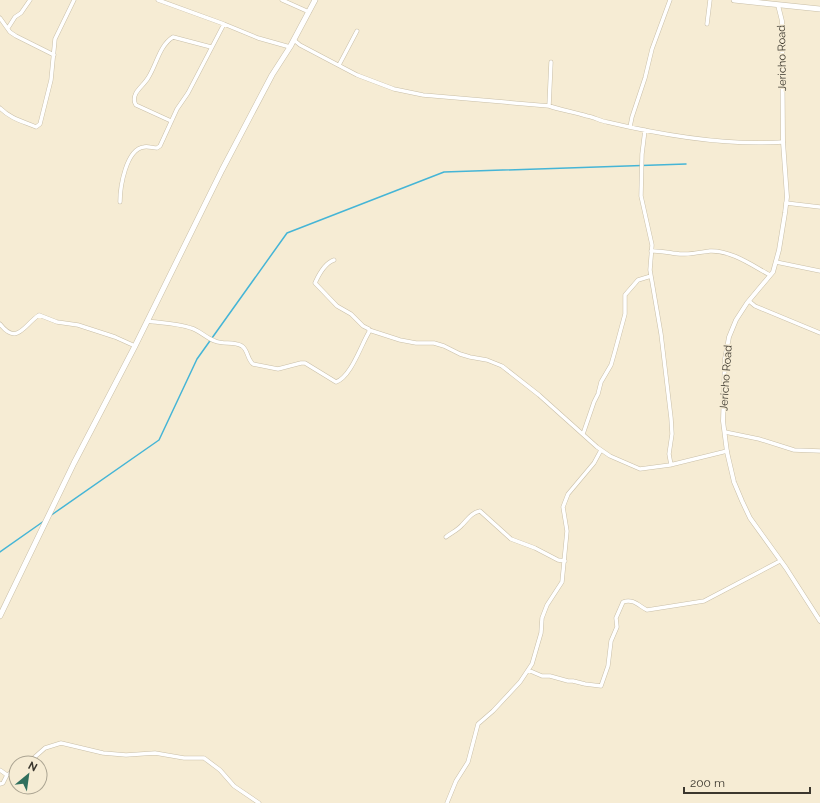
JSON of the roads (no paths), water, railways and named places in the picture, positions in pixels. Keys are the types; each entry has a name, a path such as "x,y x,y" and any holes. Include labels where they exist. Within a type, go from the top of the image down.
{"main road":[{"path":"0,616 74,463 148,322 226,164 272,75 290,47 315,0"},
{"path":"736,0 768,2 778,6 820,9"}],"street":[{"path":"8,28 15,17 21,13 30,0"},
{"path":"0,108 10,117 18,121 36,127 40,124 49,87 55,39 74,0"},
{"path":"158,0 258,38 290,47"},
{"path":"282,0 309,12"},
{"path":"630,127 652,49 670,0"},
{"path":"707,24 710,0"},
{"name":"Jericho Road","path":"778,6 782,21 783,142 786,203 779,250 773,272 749,301 736,320 730,337 727,351 723,421 727,451 734,482 750,518 819,616 820,621"},
{"path":"0,18 16,36 54,54"},
{"path":"120,202 120,190 129,160 137,150 144,146 157,148 160,146 171,121 188,93 224,24"},
{"path":"339,65 357,31"},
{"path":"171,121 136,105 136,92 152,71 162,47 173,37 211,47"},
{"path":"294,40 300,45 357,75 394,89 423,95 549,106 630,127 697,138 752,143 783,142"},
{"path":"549,106 551,62"},
{"path":"645,130 640,196 652,245 650,270 662,334 671,418 672,434 669,454 671,465"},
{"path":"786,203 820,207"},
{"path":"651,250 666,251 674,254 711,251 727,253 770,275"},
{"path":"334,260 330,261 323,268 315,283 337,306 351,314 363,326 369,330 400,340 416,343 434,343 470,357 495,363 508,370 610,456 640,469 671,465 727,451"},
{"path":"776,262 820,271"},
{"path":"583,434 601,382 611,365 615,352 625,314 625,295 638,280 651,276"},
{"path":"749,301 755,306 820,333"},
{"path":"0,324 4,329 15,334 20,332 39,315 57,322 78,325 115,337 135,346"},
{"path":"148,322 190,328 214,341 224,344 232,343 240,345 244,348 250,362 253,364 278,369 305,363 336,382 345,376 361,352 369,330"},
{"path":"725,432 759,438 794,450 820,451"},
{"path":"447,803 456,781 468,762 478,724 493,711 520,682 532,664 541,633 542,618 547,605 562,582 567,531 563,507 568,494 594,463 602,450"},
{"path":"446,537 461,526 475,512 480,511 511,539 535,548 558,560 565,561"},
{"path":"528,670 542,676 550,676 568,681 573,680 585,684 601,686 608,666 611,641 617,627 616,618 623,602 627,600 635,602 647,610 704,600 780,561"},
{"path":"37,755 45,748 61,743 103,753 126,755 156,753 184,758 204,758 220,770 234,786 259,803"},
{"path":"0,770 7,775 3,783 0,784"}],"waterway":[{"path":"50,516 159,440 197,359 287,233 444,172 686,164"},
{"path":"0,552 44,521"}]}
